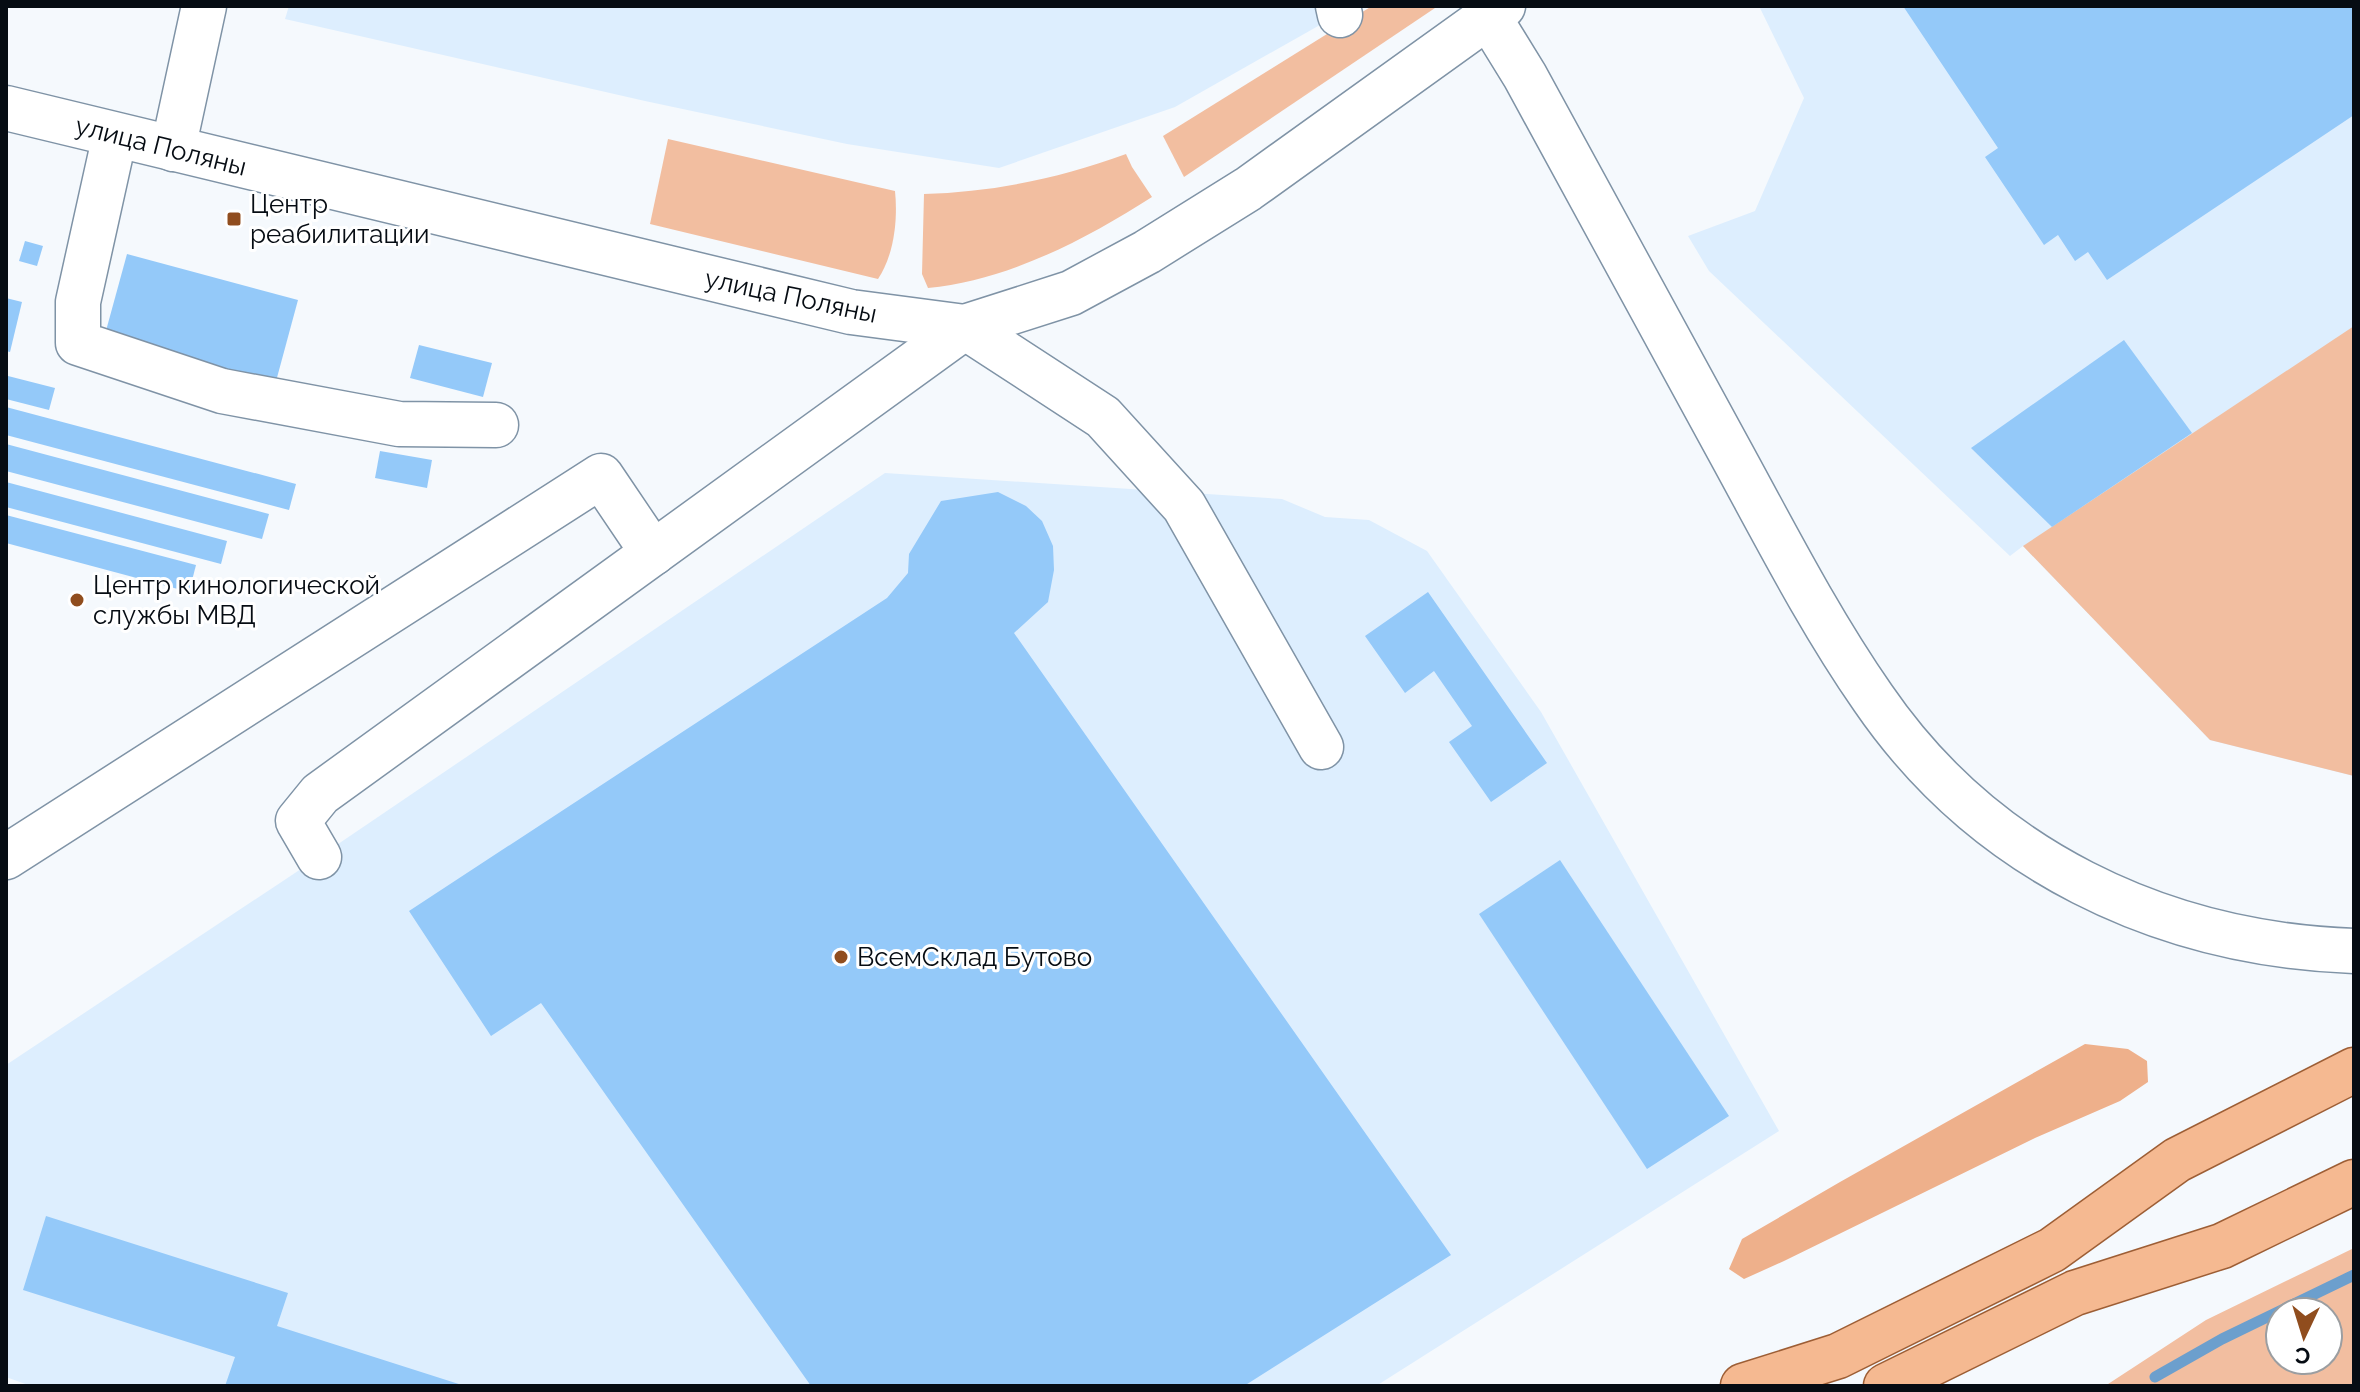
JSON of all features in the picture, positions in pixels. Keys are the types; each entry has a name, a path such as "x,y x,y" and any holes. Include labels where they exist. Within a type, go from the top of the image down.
{"main road":[{"path":"1743,1386 1838,1356 2052,1250 2177,1160 2354,1070"},
{"path":"1886,1386 2075,1293 2222,1246 2354,1182"}],"street":[{"path":"173,149 204,6"},
{"path":"1496,11 1533,89 1790,561 1873,698 1930,769 1969,806 2026,850 2122,902 2206,932 2242,940 2354,951"},
{"name":"улица Поляны","path":"6,108 851,312 965,327 1071,293 1158,245 1248,189 1496,11"},
{"path":"115,135 78,302 78,343 222,391 399,424 496,425"},
{"path":"319,857 298,821 320,794 965,327 1103,417 1184,506 1321,747"},
{"path":"6,857 601,476 653,553"}],"shaded area":[{"path":"289,6 1323,6 1327,21 1175,107 999,168 847,144 285,19"},
{"path":"1372,6 1438,6 1184,177 1163,136"},
{"path":"1759,6 2354,6 2354,776 2210,740 2023,546 2010,556 1709,271 1688,236 1755,211 1804,98"},
{"path":"668,139 895,191 894,237 878,279 650,224"},
{"path":"1126,154 1152,197 1045,256 958,284 928,288 922,274 924,194 1026,182"},
{"path":"2354,326 2354,776 2210,740 2023,546"},
{"path":"885,473 1282,499 1325,517 1369,520 1427,551 1541,712 1779,1131 1376,1386 31,1386 6,1377 6,1065"},
{"path":"2085,1044 2128,1049 2147,1061 2148,1082 2120,1101 2035,1138 1744,1279 1729,1269 1742,1239"},
{"path":"2354,1248 2354,1386 2105,1386 2206,1320"}],"building":[{"path":"1903,6 2354,6 2354,115 2107,280 2088,252 2075,261 2058,235 2044,245 1985,157 1998,148"},
{"path":"25,241 43,246 37,266 19,261"},
{"path":"127,254 298,300 275,385 104,338"},
{"path":"6,298 22,302 10,352 6,351"},
{"path":"2124,340 2192,433 2052,527 1971,448"},
{"path":"419,345 492,363 483,397 410,378"},
{"path":"8,376 55,388 49,410 6,399"},
{"path":"6,407 296,484 289,510 6,435"},
{"path":"6,444 269,514 262,539 6,471"},
{"path":"380,451 432,460 427,488 375,478"},
{"path":"6,482 227,541 221,564 6,507"},
{"name":"ВсемСклад Бутово","path":"998,492 1026,506 1042,521 1053,546 1054,570 1048,602 1014,633 1451,1255 1244,1386 811,1386 541,1003 491,1036 409,911 887,598 908,573 909,554 941,501"},
{"path":"6,515 196,565 189,592 6,543"},
{"path":"1428,592 1547,763 1491,802 1449,742 1472,726 1434,671 1405,693 1365,636"},
{"path":"1560,860 1729,1116 1647,1169 1479,914"},
{"path":"46,1216 288,1293 277,1326 465,1386 225,1386 235,1357 23,1290"}],"waterway":[{"path":"2155,1377 2222,1339 2354,1275"}],"place":[{"name":"Центр реабилитации","path":"234,219"},
{"name":"Центр кинологической службы МВД","path":"77,600"},
{"name":"ВсемСклад Бутово","path":"841,957"}]}
